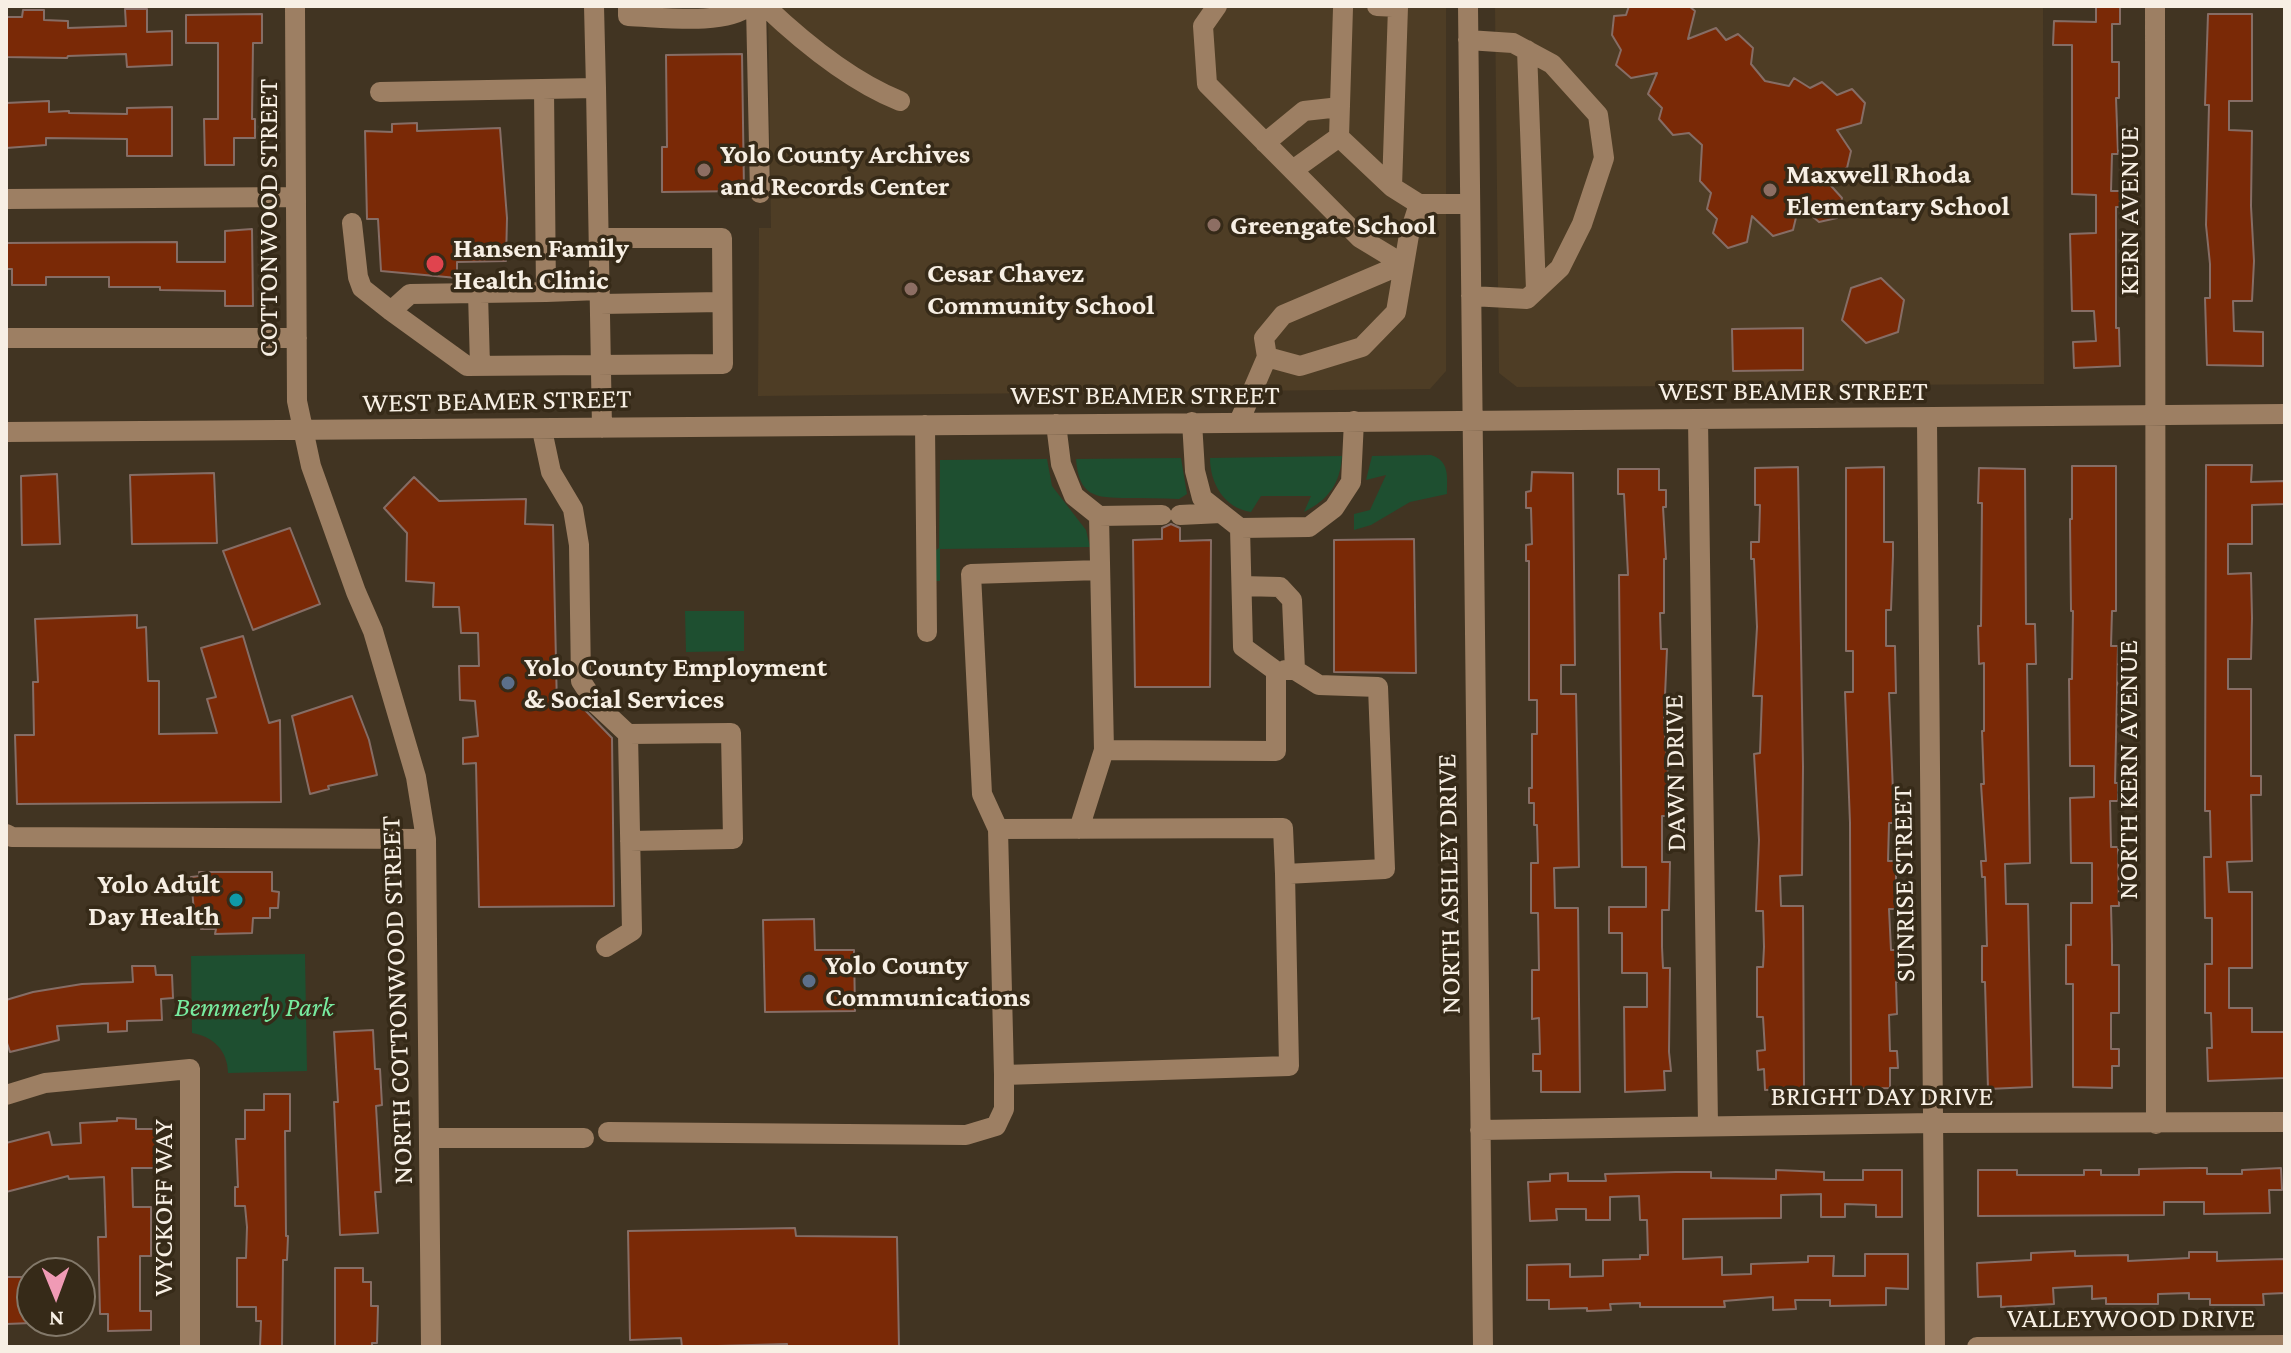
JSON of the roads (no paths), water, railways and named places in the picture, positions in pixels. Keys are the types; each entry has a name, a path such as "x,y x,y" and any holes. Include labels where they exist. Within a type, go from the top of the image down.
{"street":[{"name":"COTTONWOOD STREET","path":"295,6 297,401 303,430"},
{"path":"594,6 602,428"},
{"path":"628,6 628,16 718,18 735,15 749,6"},
{"path":"756,6 760,193"},
{"path":"765,6 872,90 900,101"},
{"path":"1217,6 1203,26 1207,84 1360,238 1403,264"},
{"path":"1377,6 1398,7 1392,187"},
{"name":"NORTH ASHLEY DRIVE","path":"1468,6 1483,1347"},
{"name":"KERN AVENUE","path":"2155,6 2156,416"},
{"path":"1345,7 1339,137 1392,187 1419,204 1470,204"},
{"path":"1468,40 1513,43 1552,64 1598,115 1604,158 1582,224 1560,268 1527,299 1471,296"},
{"path":"1527,50 1536,290"},
{"path":"380,92 596,88"},
{"path":"544,89 546,292"},
{"path":"1265,143 1304,111 1340,107"},
{"path":"1293,170 1339,137"},
{"path":"6,199 296,197"},
{"path":"1267,357 1300,366 1362,347 1396,312 1403,264 1419,204"},
{"path":"352,223 362,288 467,366 723,364 722,238 599,238"},
{"path":"1239,422 1267,357 1264,338 1283,315 1403,264"},
{"path":"391,311 410,294 546,292 722,302"},
{"path":"478,293 480,366"},
{"path":"6,338 297,338"},
{"name":"WEST BEAMER STREET","path":"6,432 1472,420 1927,420 2285,414"},
{"name":"NORTH KERN AVENUE","path":"2156,416 2156,1124"},
{"name":"DAWN DRIVE","path":"1698,419 1708,1125"},
{"name":"SUNRISE STREET","path":"1927,420 1935,1347"},
{"path":"1192,422 1195,471 1202,498 1240,528 1309,527 1334,508 1351,482 1354,421"},
{"path":"1056,424 1061,464 1074,496 1099,516 1221,513"},
{"path":"925,425 927,632"},
{"name":"NORTH COTTONWOOD STREET","path":"303,430 311,466 373,631 408,747 426,839 431,1347"},
{"path":"542,430 551,472 573,509 579,545 581,681 596,704 628,734 731,733 733,839 630,841"},
{"path":"1079,829 1104,750 1099,516"},
{"path":"1240,528 1243,647 1319,685 1378,687 1385,869 1285,874"},
{"path":"608,1132 966,1135 996,1126 1004,1109 998,829 982,794 971,574 1100,570"},
{"path":"1104,750 1276,751 1292,600 1280,587 1242,586"},
{"path":"606,947 632,931 628,734"},
{"path":"998,829 1283,828 1285,874 1289,1066 1004,1075"},
{"path":"6,834 12,837 426,839"},
{"name":"WYCKOFF WAY","path":"6,1095 57,1081 190,1069 190,1347"},
{"name":"BRIGHT DAY DRIVE","path":"1480,1130 1708,1125 2285,1122"},
{"path":"430,1138 584,1138"},
{"name":"VALLEYWOOD DRIVE","path":"1977,1347 2285,1345"}],"place":[{"name":"Yolo County Archives and Records Center","path":"704,170"},
{"name":"Maxwell Rhoda Elementary School","path":"1770,190"},
{"name":"Greengate School","path":"1214,225"},
{"name":"Hansen Family Health Clinic","path":"435,264"},
{"name":"Cesar Chavez Community School","path":"911,289"},
{"name":"Yolo County Employment & Social Services","path":"508,683"},
{"name":"Yolo Adult Day Health","path":"236,900"},
{"name":"Yolo County Communications","path":"809,981"}],"park label":[{"name":"Bemmerly Park","path":"254,1007"}]}
